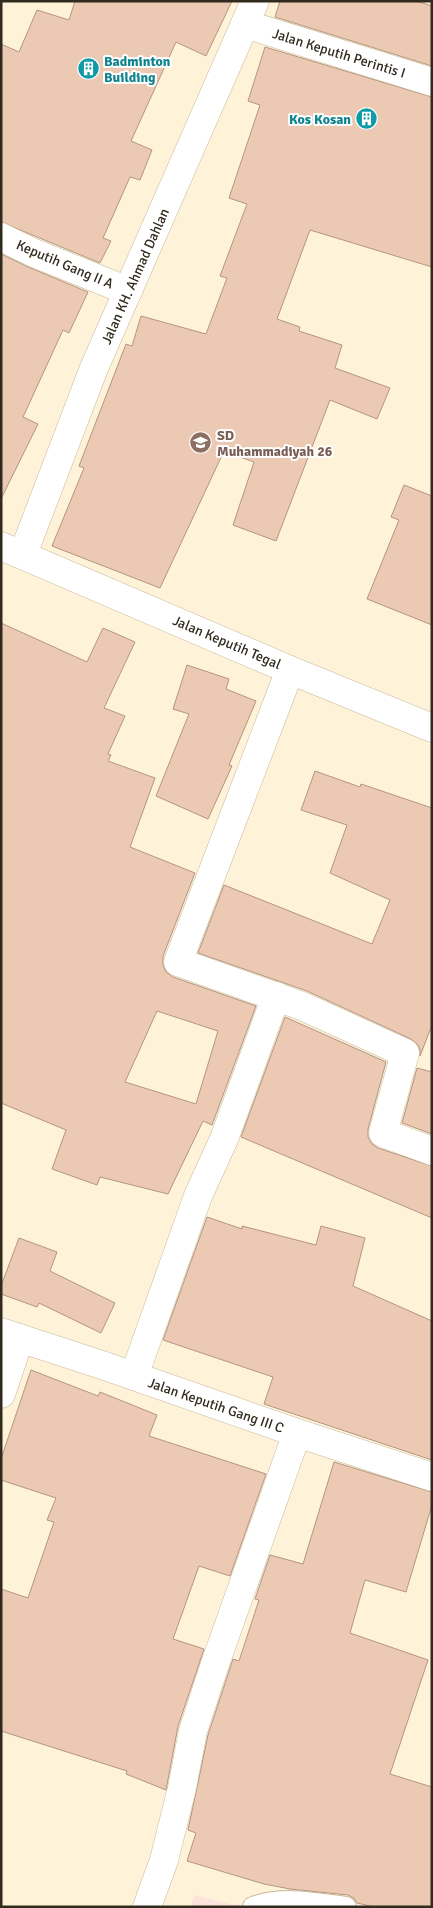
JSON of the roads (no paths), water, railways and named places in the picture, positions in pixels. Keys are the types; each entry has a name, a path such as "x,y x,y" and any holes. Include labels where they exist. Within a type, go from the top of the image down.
{"street":[{"name":"Jalan Keputih Perintis I","path":"250,13 432,82"},
{"name":"Jalan KH. Ahmad Dahlan","path":"12,550 250,13"},
{"name":"Keputih Gang II A","path":"1,237 34,253 128,291"},
{"name":"Jalan Keputih Tegal","path":"12,550 290,670 432,728"},
{"path":"290,670 178,962 302,1006 405,1053 383,1133 432,1151"},
{"path":"134,1376 198,1196 224,1139 276,996"},
{"path":"1,1394 11,1335"},
{"name":"Jalan Keputih Gang III C","path":"11,1335 297,1434 432,1477"},
{"path":"147,1907 164,1860 182,1788 193,1731 297,1434"}],"lane":[{"path":"253,1907 274,1901 346,1907"}],"place":[{"name":"Badminton Building","path":"88,69"},
{"name":"Kos Kosan","path":"367,119"},
{"name":"SD Muhammadiyah 26","path":"201,443"}]}
